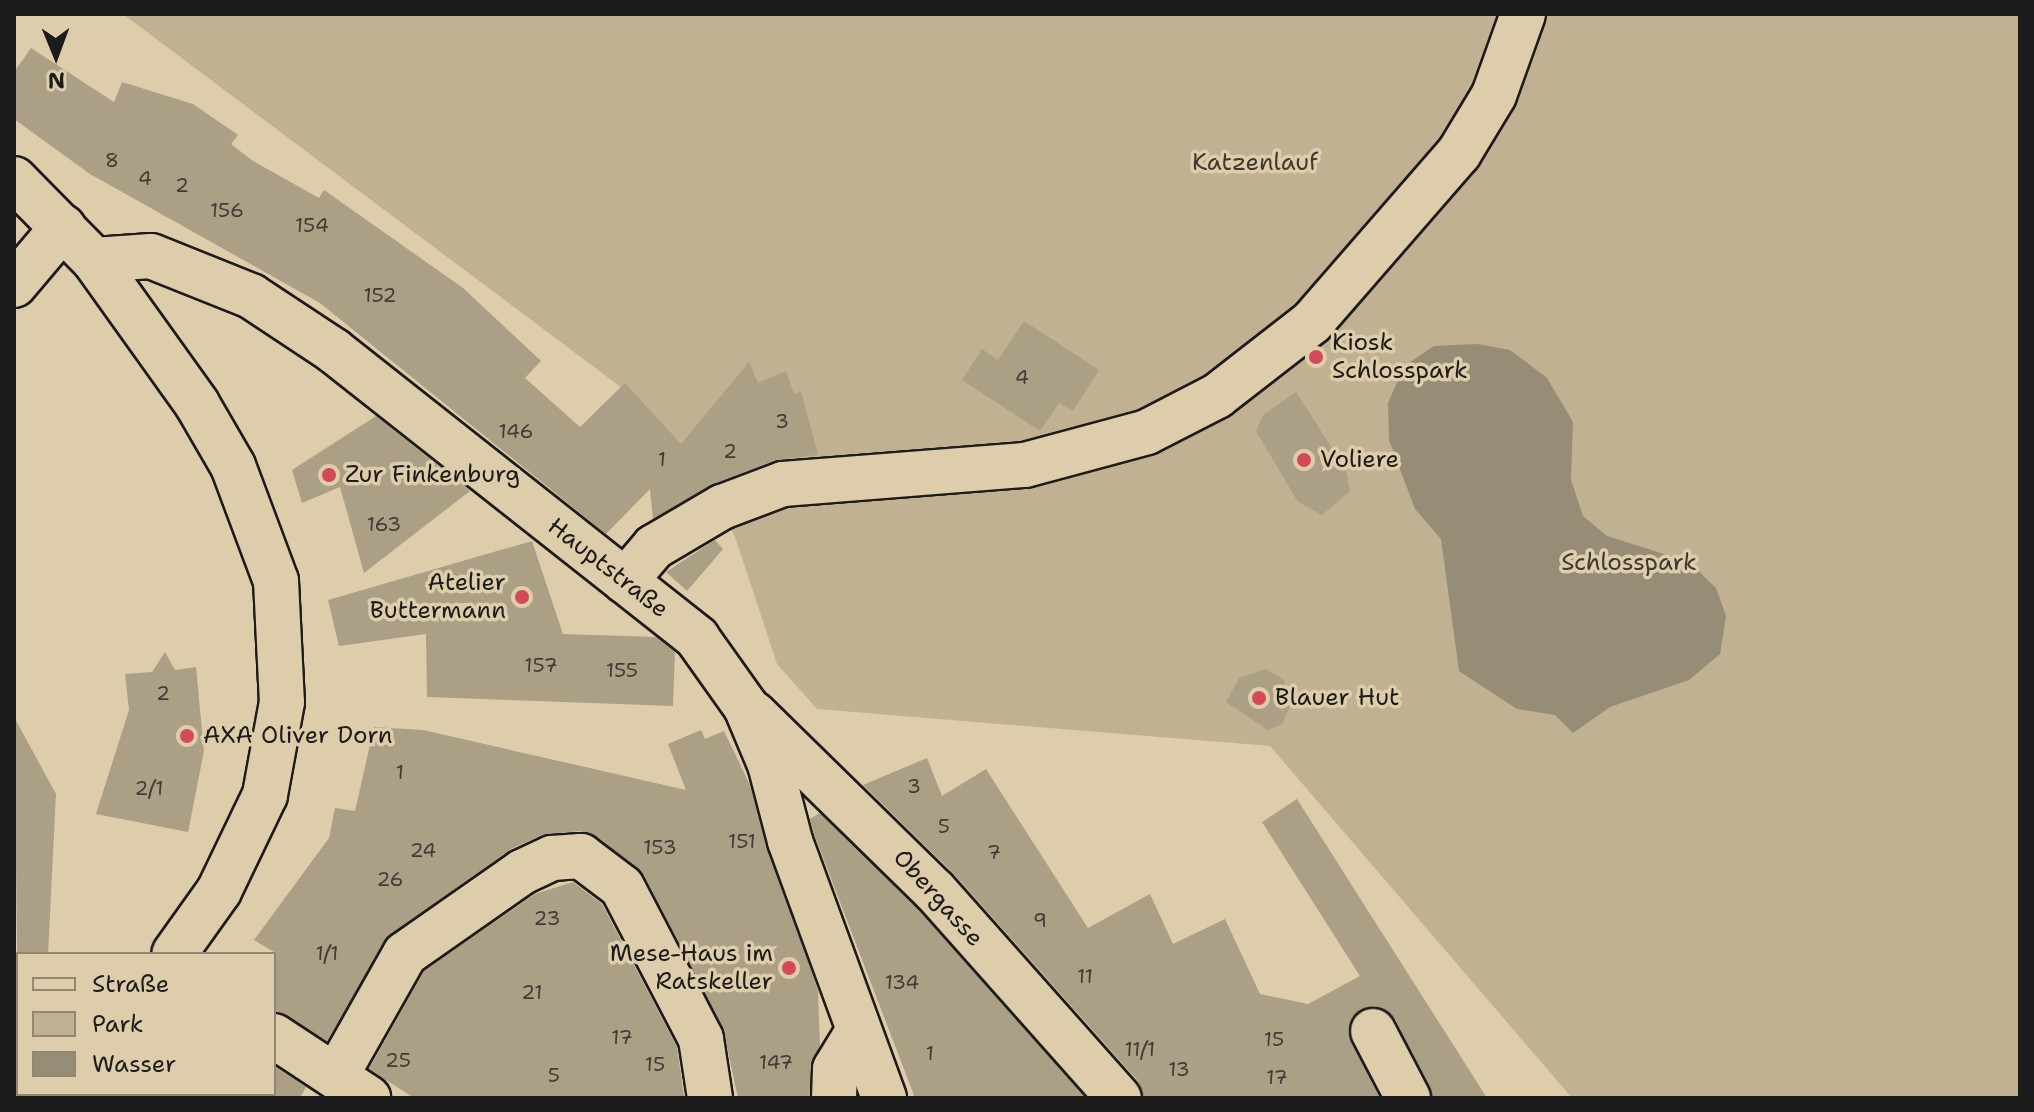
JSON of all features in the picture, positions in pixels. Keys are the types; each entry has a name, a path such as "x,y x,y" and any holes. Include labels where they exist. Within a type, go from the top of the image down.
{"street":[{"path":"625,581 654,547 722,507 783,484 965,475 1147,432 1217,396 1312,322 1459,153 1494,95 1523,14"},
{"path":"14,179 94,260 150,332 233,466 266,546 280,621 282,702 265,795 219,891 175,952"},
{"path":"14,285 63,227"},
{"name":"Hauptstraße","path":"94,260 151,256 251,296 334,351 697,638 746,707 857,1033 884,1098"},
{"name":"Obergasse","path":"746,707 935,891 1119,1098"},
{"path":"276,1037 352,1087 405,954 522,872 552,858 581,856 622,887 701,1039 710,1098"},
{"path":"1373,1031 1408,1098"},
{"path":"834,1098 835,1069 857,1033"}],"green space":[{"name":"Schlosspark","path":"123,14 2020,14 2020,1098 1572,1098 1270,746 817,709 777,664 735,537 709,484 646,406"}],"water":[{"path":"1477,344 1510,350 1547,378 1573,422 1571,480 1583,516 1607,536 1689,562 1716,588 1726,616 1720,654 1689,680 1610,707 1573,733 1555,715 1517,709 1459,671 1441,539 1415,509 1389,440 1388,403 1404,366 1434,346"}],"building":[{"path":"31,48 114,102 122,82 193,104 238,135 231,144 253,161 319,198 324,190 463,288 541,361 525,378 580,427 625,383 681,444 749,362 758,383 786,371 794,394 801,391 818,455 775,460 713,484 653,519 650,489 606,534 320,303 90,174 14,119 14,72"},
{"path":"1024,321 1099,370 1073,411 1059,403 1040,431 962,380 982,349 998,360"},
{"name":"Voliere","path":"1296,392 1346,470 1350,491 1322,515 1298,502 1256,431 1264,414"},
{"path":"376,416 470,491 364,573 340,487 302,503 292,470"},
{"path":"715,540 723,549 687,591 666,572"},
{"path":"532,541 563,634 656,637 675,652 673,706 427,697 426,634 339,646 328,600"},
{"path":"165,652 175,670 196,667 204,751 188,832 96,814 129,710 125,674 152,672"},
{"name":"Blauer Hut","path":"1266,669 1284,680 1291,704 1282,724 1268,730 1226,702 1239,678"},
{"path":"14,717 56,794 48,952 17,952"},
{"path":"374,727 423,730 686,790 668,744 701,730 705,739 724,731 749,783 818,991 820,1045 809,1098 738,1098 723,1028 644,875 580,831 542,835 511,849 391,934 327,1041 276,1012 276,952 254,940 329,838 335,808 355,811"},
{"path":"927,758 942,796 986,769 1088,928 1150,894 1173,944 1225,919 1260,994 1308,1004 1360,976 1262,822 1297,799 1487,1098 1433,1098 1395,1019 1373,1006 1352,1017 1348,1031 1380,1098 1143,1098 1138,1081 954,874 863,785"},
{"path":"820,813 917,908 1086,1098 915,1098 814,834 810,819"},
{"path":"573,882 602,904 677,1047 684,1096 414,1098 369,1069 424,971 535,894"},
{"path":"276,1067 306,1087 300,1098 274,1098"}],"place":[{"name":"Kiosk Schlosspark","path":"1316,357"},
{"name":"Voliere","path":"1304,460"},
{"name":"Zur Finkenburg","path":"329,475"},
{"name":"Atelier Buttermann","path":"522,597"},
{"name":"Blauer Hut","path":"1259,698"},
{"name":"AXA Oliver Dorn","path":"187,736"},
{"name":"Mese-Haus im Ratskeller","path":"789,968"}],"park label":[{"name":"Katzenlauf","path":"1255,163"}]}
